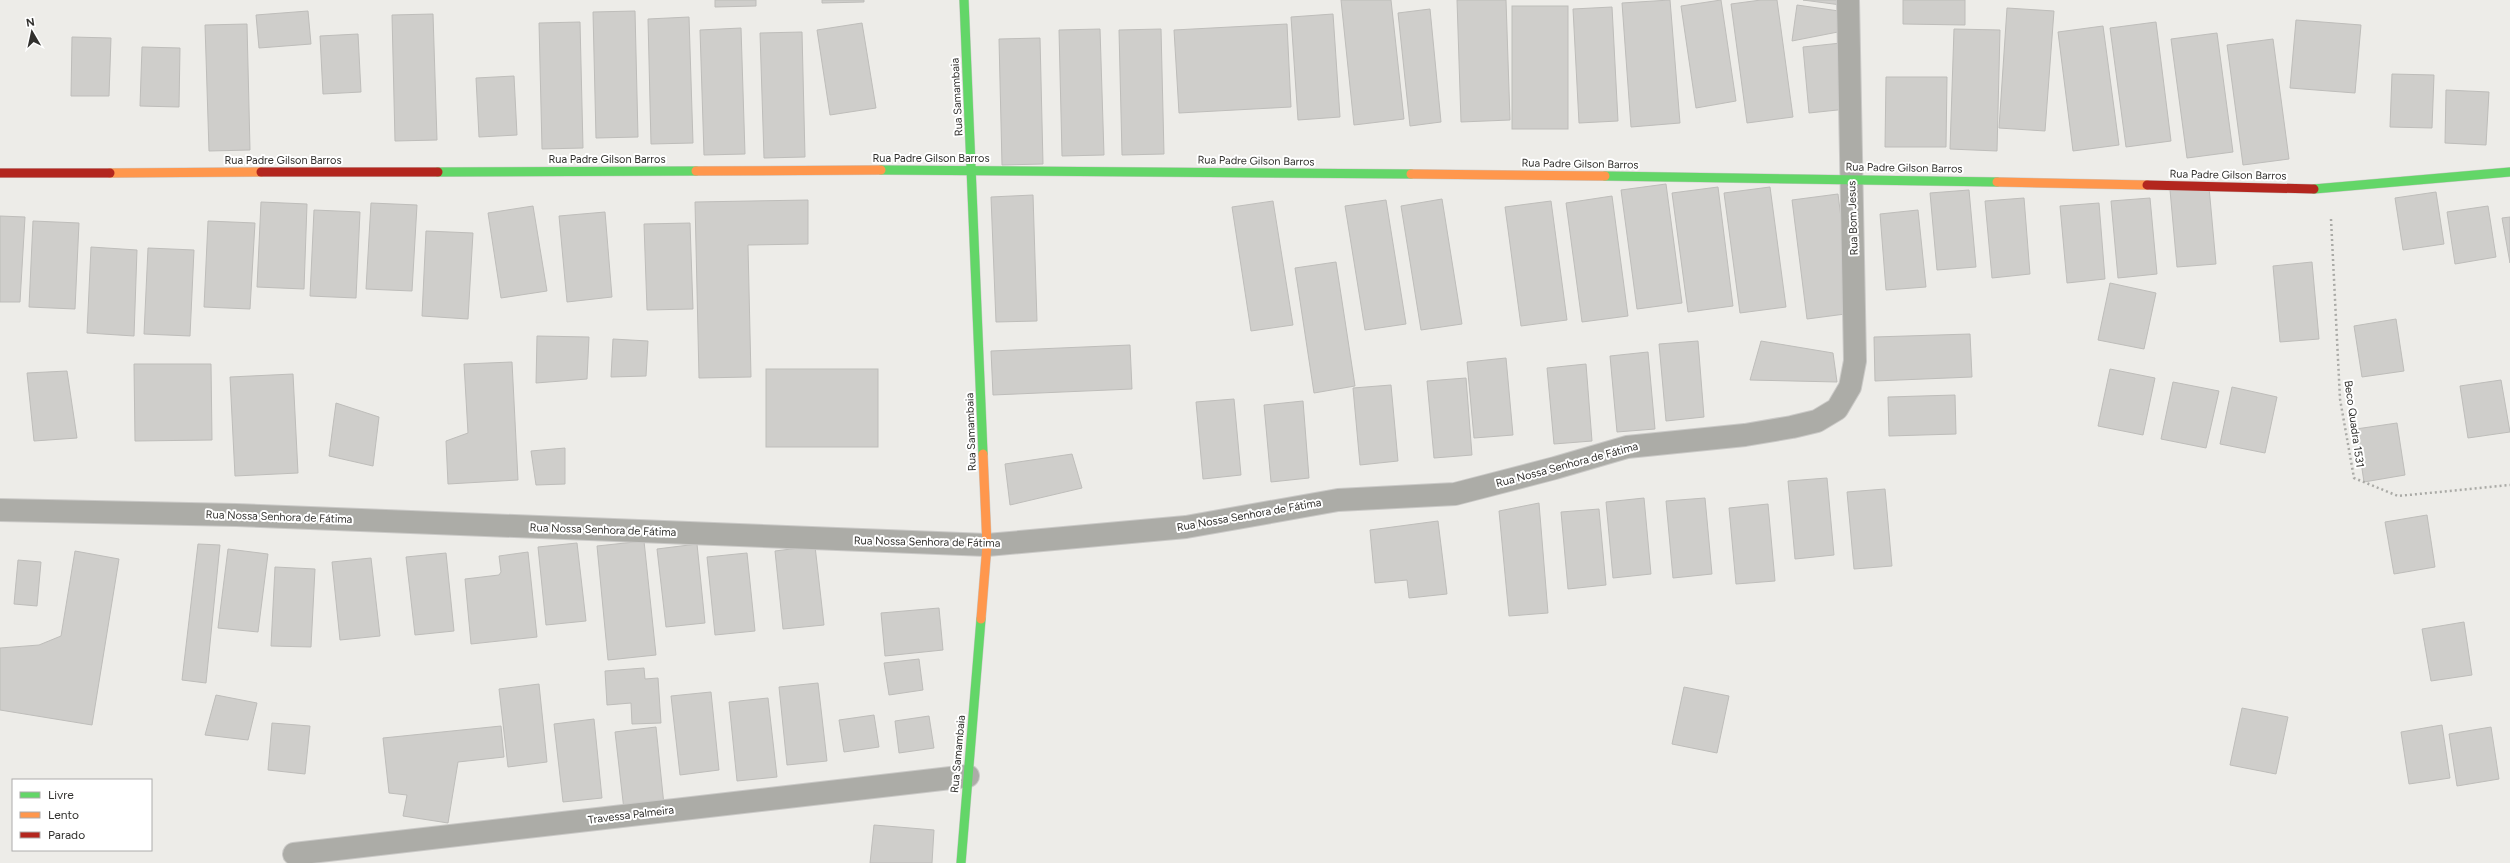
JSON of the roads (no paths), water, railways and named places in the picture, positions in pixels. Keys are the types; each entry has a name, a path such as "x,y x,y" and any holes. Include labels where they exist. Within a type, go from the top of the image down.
{"street":[{"name":"Rua Samambaia","path":"961,863 987,545 964,0"},
{"name":"Rua Bom Jesus","path":"1848,0 1856,341 1850,387"},
{"name":"Rua Padre Gilson Barros","path":"0,173 972,170 1851,179 2330,189 2510,172"},
{"name":"Rua Nossa Senhora de Fátima","path":"0,510 236,515 987,545 1186,527 1338,500 1455,494 1555,468 1627,447 1745,435 1817,421 1837,409 1850,387"},
{"name":"Travessa Palmeira","path":"294,854 968,776"}]}
